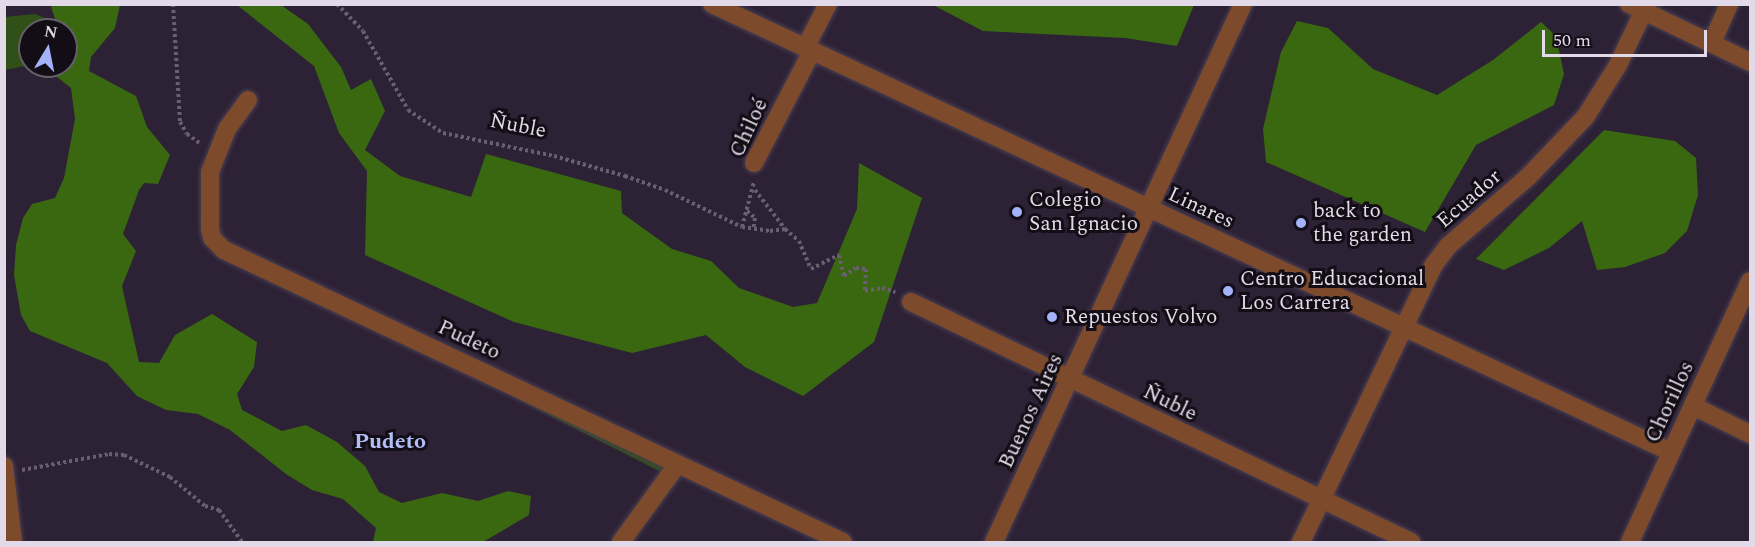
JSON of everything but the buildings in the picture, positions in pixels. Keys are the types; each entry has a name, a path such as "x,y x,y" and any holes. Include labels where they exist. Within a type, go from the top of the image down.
{"street":[{"name":"Linares","path":"712,4 1671,452"},
{"name":"Chiloé","path":"754,164 809,50 828,4"},
{"name":"Buenos Aires","path":"994,543 1243,4"},
{"path":"1712,44 1729,4"},
{"path":"1640,7 1750,62"},
{"name":"Ecuador","path":"1301,543 1405,328 1422,285 1448,246 1528,177 1586,116 1640,7"},
{"name":"Pudeto","path":"248,100 218,152 210,172 209,211 212,238 224,250 843,543"},
{"name":"Chorillos","path":"1630,543 1750,281"},
{"name":"Ñuble","path":"911,302 1411,543"},
{"path":"1693,406 1750,434"},
{"path":"621,543 677,465"},
{"path":"6,470 13,543"}],"path":[{"path":"173,4 180,123 195,141 218,152"},
{"name":"Ñuble","path":"337,4 363,31 408,110 443,134 554,156 626,177 665,190 742,227 753,230 785,229"},
{"name":"Chiloé","path":"742,227 755,190 754,164"},
{"path":"755,190 785,229 799,241 811,269 840,255 844,276 861,267 866,269 865,291 882,288 911,302"},
{"path":"747,211 755,218 753,230"},
{"path":"6,470 109,454 124,455 170,477 205,506 219,510 243,543"}],"green space":[{"path":"54,5 120,5 115,28 91,57 89,71 136,96 147,127 170,155 158,184 144,183 139,190 123,234 136,251 122,286 139,362 159,363 175,335 212,314 257,342 254,367 237,394 242,410 282,431 306,425 337,442 365,466 379,492 402,503 442,493 478,501 508,491 531,496 529,515 483,542 373,542 376,528 343,499 312,490 286,474 230,430 198,414 166,410 137,396 107,363 30,331 21,315 14,275 16,245 23,218 32,204 55,198 64,178 75,119 71,88 58,78 78,78 78,18 55,18 51,7"},
{"path":"237,5 281,5 308,24 341,67 351,90 371,79 385,111 365,150 400,176 471,197 486,154 621,191 622,213 672,249 711,261 739,288 793,307 817,303 857,209 859,163 922,198 874,342 803,396 745,367 706,335 632,353 514,322 365,255 367,171 339,133 314,66"},
{"path":"933,5 1194,5 1177,46 1125,38 983,31"},
{"path":"35,14 45,18 18,18 18,67 5,70 5,17"},
{"path":"1297,21 1328,28 1373,69 1437,95 1493,60 1541,22 1556,36 1564,74 1554,105 1476,145 1425,232 1266,162 1263,129 1281,52"},
{"path":"1604,130 1675,141 1696,158 1698,195 1687,231 1665,253 1625,267 1597,270 1582,221 1549,248 1504,270 1476,259"},
{"path":"508,391 667,464 663,473 523,402"}],"place":[{"name":"Colegio San Ignacio","path":"1017,212"},
{"name":"back to the garden","path":"1301,223"},
{"name":"Centro Educacional Los Carrera","path":"1228,291"},
{"name":"Repuestos Volvo","path":"1052,317"}],"district":[{"name":"Pudeto","path":"390,442"}]}
